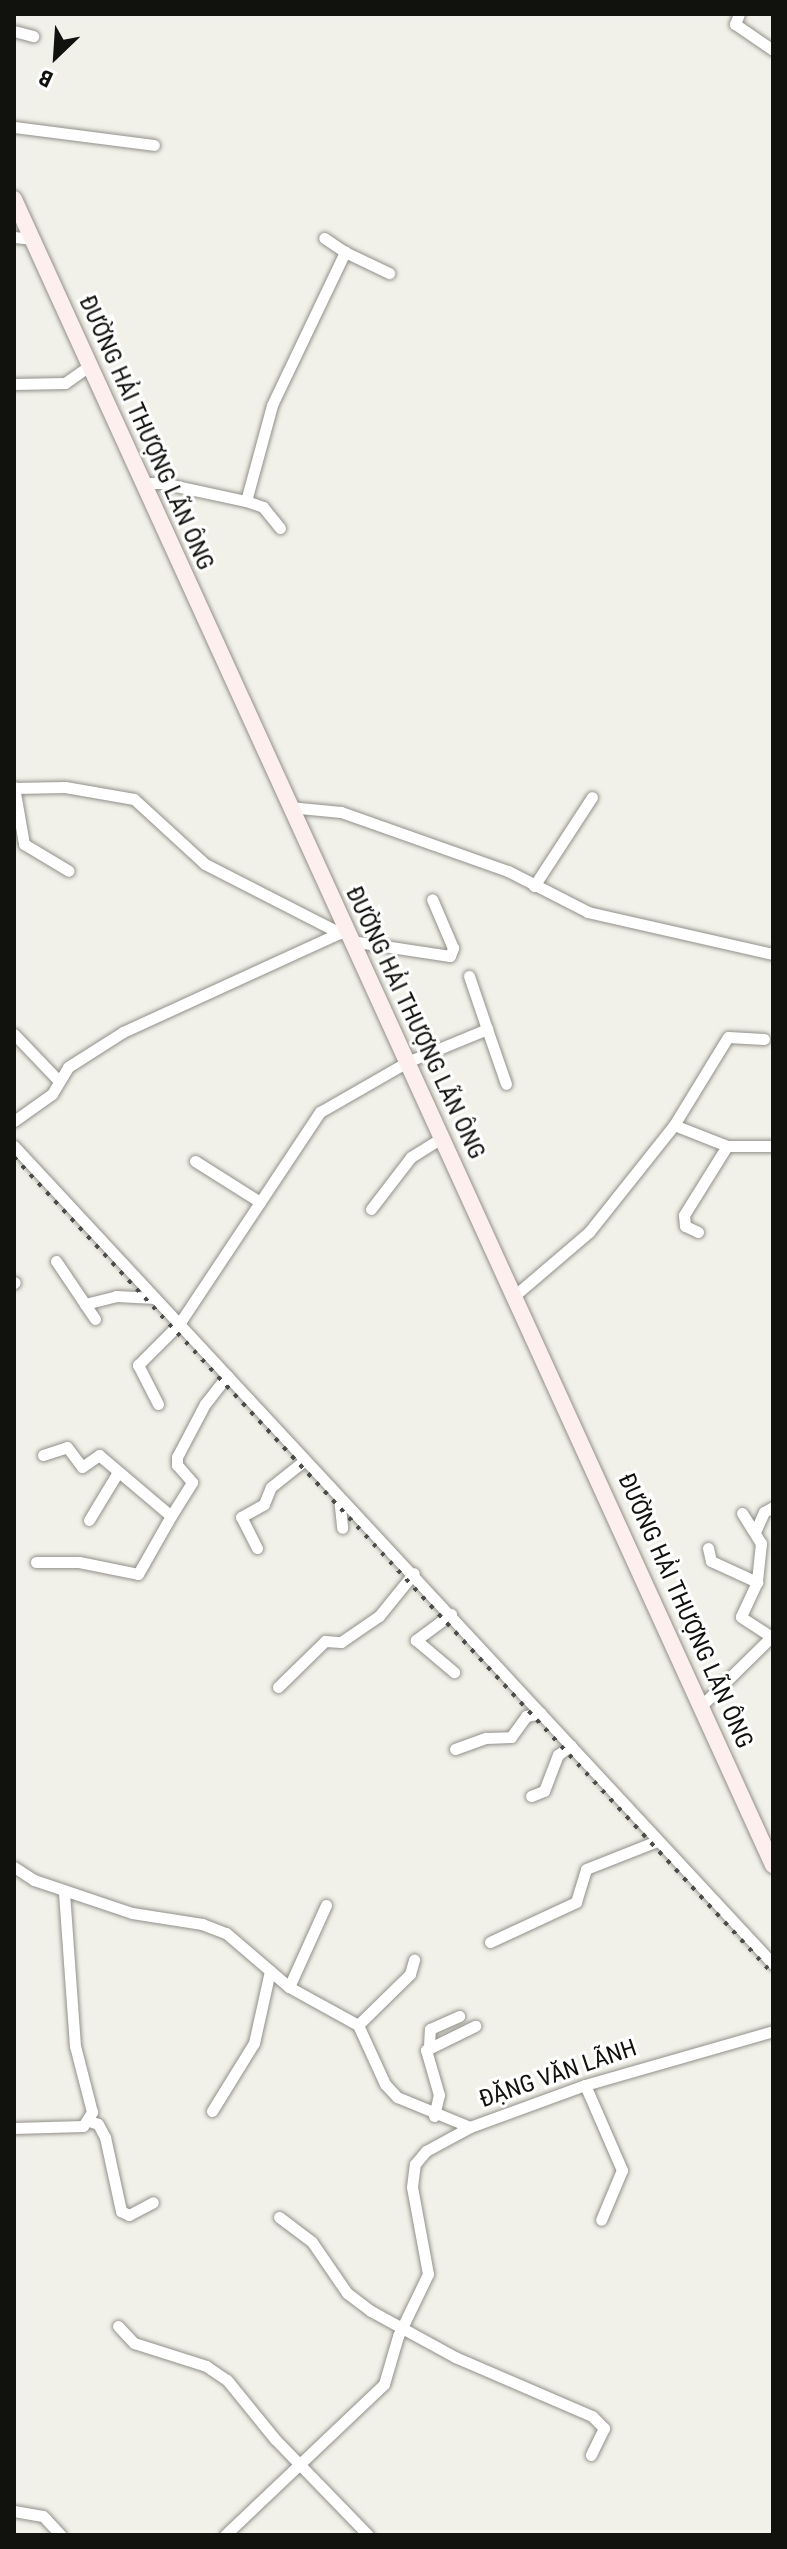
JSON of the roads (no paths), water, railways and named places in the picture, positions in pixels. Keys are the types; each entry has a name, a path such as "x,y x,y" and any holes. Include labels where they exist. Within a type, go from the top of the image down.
{"street":[{"path":"739,14 735,24 773,50"},
{"path":"14,31 33,36"},
{"path":"14,127 154,145"},
{"name":"ĐƯỜNG HẢI THƯỢNG LÃN ÔNG","path":"14,199 346,935 407,1062 773,1865"},
{"path":"14,237 32,239"},
{"path":"324,238 389,273"},
{"path":"246,501 272,405 345,252"},
{"path":"14,384 65,383 89,366"},
{"path":"142,483 162,483 246,501 263,507 280,528"},
{"path":"69,871 19,845 14,787 65,787 134,799 205,864 346,935 450,956 453,948 432,899"},
{"path":"534,886 592,797"},
{"path":"289,807 341,812 508,871 563,903 626,923 773,954"},
{"path":"14,1121 37,1109 68,1067 123,1032 346,935"},
{"path":"469,976 506,1084"},
{"path":"158,1404 138,1365 179,1324 320,1112 407,1062 487,1029"},
{"path":"14,1034 58,1080"},
{"path":"514,1296 589,1232 674,1125 728,1037 764,1039"},
{"path":"674,1125 727,1146 773,1146"},
{"path":"371,1209 411,1157 441,1138"},
{"path":"14,1146 414,1573 773,1964"},
{"path":"698,1232 685,1226 684,1215 727,1146"},
{"path":"195,1161 260,1202"},
{"path":"56,1261 95,1319"},
{"path":"85,1304 116,1296 155,1298"},
{"path":"36,1562 79,1562 138,1574 192,1482 177,1465 177,1457 227,1376"},
{"path":"43,1455 67,1447 82,1467 99,1455 171,1516"},
{"path":"257,1548 241,1517 264,1504 271,1487 305,1460"},
{"path":"89,1520 118,1472"},
{"path":"339,1496 342,1528"},
{"path":"755,1532 764,1512 773,1507"},
{"path":"701,1706 771,1636 741,1617 757,1582 761,1543 742,1513"},
{"path":"708,1548 711,1561 757,1582"},
{"path":"278,1687 325,1641 341,1642 379,1616 414,1573"},
{"path":"451,1614 416,1640 454,1672"},
{"path":"455,1749 486,1738 511,1737 526,1716 541,1713"},
{"path":"531,1796 544,1791 558,1755 571,1745"},
{"path":"490,1942 576,1902 586,1869 657,1841"},
{"path":"14,1867 64,1891 148,1918 216,1929 289,1987 358,2025 413,1971 414,1960"},
{"path":"14,2128 83,2126 92,2112 75,2046 64,1891"},
{"path":"289,1987 326,1905"},
{"path":"212,2111 254,2043 270,1971"},
{"path":"434,2116 439,2095 425,2057 430,2029 459,2016"},
{"name":"ĐẶNG VĂN LÃNH","path":"358,2025 391,2092 434,2116 470,2127 585,2085 773,2031"},
{"path":"429,2046 475,2026"},
{"path":"585,2085 622,2170 601,2220"},
{"path":"89,2121 98,2124 105,2137 121,2211 129,2215 153,2202"},
{"path":"225,2535 381,2387 401,2330 428,2274 412,2187 415,2164 421,2155 470,2127"},
{"path":"279,2217 312,2242 347,2293 401,2330 587,2412 604,2428 591,2455"},
{"path":"118,2326 134,2343 206,2366 227,2380 368,2535"},
{"path":"14,2511 43,2516 61,2535"}],"railway":[{"path":"14,1157 773,1974"}]}
